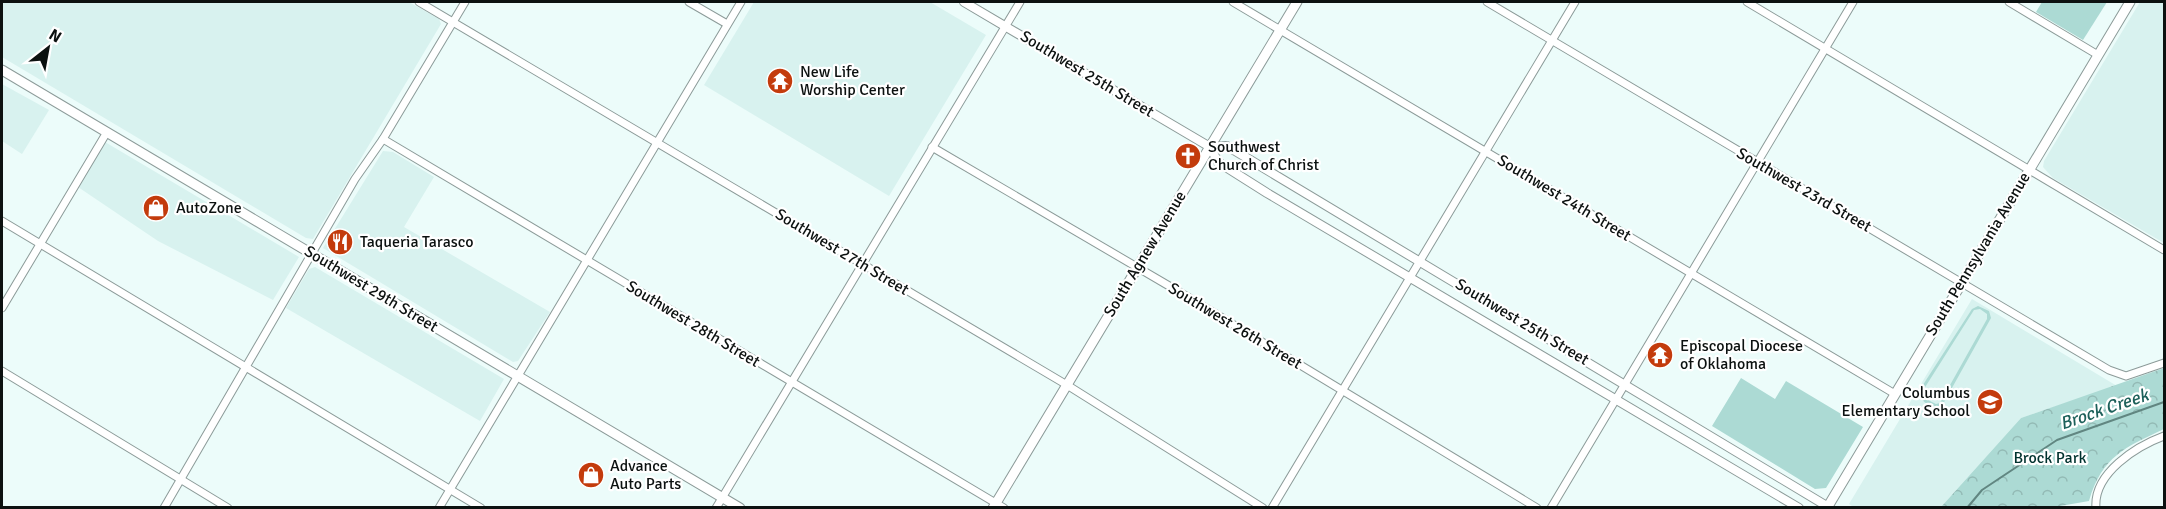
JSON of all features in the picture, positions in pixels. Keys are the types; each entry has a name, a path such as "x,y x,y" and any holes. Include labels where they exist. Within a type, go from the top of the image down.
{"main road":[{"name":"South Agnew Avenue","path":"998,506 1137,267 1297,2"},
{"name":"South Pennsylvania Avenue","path":"1828,507 2130,2"},
{"name":"Southwest 29th Street","path":"2,70 740,507"}],"street":[{"name":"Southwest 27th Street","path":"419,2 658,141 1067,386 1263,507"},
{"path":"164,507 355,179 383,139 465,2"},
{"path":"689,2 727,24"},
{"path":"439,507 741,2"},
{"name":"Southwest 25th Street","path":"964,2 1210,147 1218,162 1799,507"},
{"path":"716,507 1020,2"},
{"name":"Southwest 24th Street","path":"1233,2 1895,394"},
{"name":"Southwest 23rd Street","path":"1487,2 2091,360 2123,376 2164,363"},
{"path":"1272,507 1575,2"},
{"path":"1747,2 2164,250"},
{"path":"1551,507 1853,2"},
{"path":"2009,2 2098,55"},
{"path":"2,308 107,132"},
{"name":"Southwest 28th Street","path":"383,139 998,506"},
{"name":"Southwest 25th Street","path":"1210,147 1227,146 1828,507"},
{"name":"Southwest 26th Street","path":"932,147 1537,507"},
{"path":"2,221 481,507"},
{"path":"2,371 228,507"},
{"path":"2096,507 2097,496 2104,481 2133,452 2164,436"}],"shaded area":[{"path":"2,2 409,2 439,19 441,24 313,239 306,238 2,57"},
{"path":"754,2 930,2 986,35 889,196 704,85"},
{"path":"2140,2 2164,2 2164,243 2053,178 2043,167 2044,161"},
{"path":"2,84 49,110 22,154 2,141"},
{"path":"105,142 299,257 273,300 158,241 78,187"},
{"path":"383,151 393,152 434,177 404,227 550,312 518,361 513,362 323,248"},
{"path":"315,267 504,379 480,421 286,308 309,269"},
{"name":"Columbus Elementary School","path":"1972,299 2117,386 2021,418 1941,507 1855,508 1849,504"}],"green space":[{"path":"2042,2 2107,2 2083,40 2036,12"},
{"path":"1978,306 1989,311 1991,318 1943,404 1937,407 1931,405 1923,400 1919,391 1972,309","holes":["1980,309 1987,314 1987,319 1940,403 1936,404 1924,398 1922,392 1974,310"]},
{"name":"Brock Park","path":"2164,368 2164,429 2127,448 2108,463 2094,486 2089,501 2049,508 1941,507 2021,418"},
{"path":"1741,378 1775,399 1786,381 1863,427 1826,488 1815,489 1712,426"}],"waterway":[{"name":"Brock Creek","path":"1967,508 1982,490 2057,440 2164,402"}],"place":[{"name":"New Life Worship Center","path":"780,81"},
{"name":"Southwest Church of Christ","path":"1188,156"},
{"name":"AutoZone","path":"156,208"},
{"name":"Taqueria Tarasco","path":"340,242"},
{"name":"Episcopal Diocese of Oklahoma","path":"1660,355"},
{"name":"Columbus Elementary School","path":"1990,402"},
{"name":"Advance Auto Parts","path":"591,475"}]}
